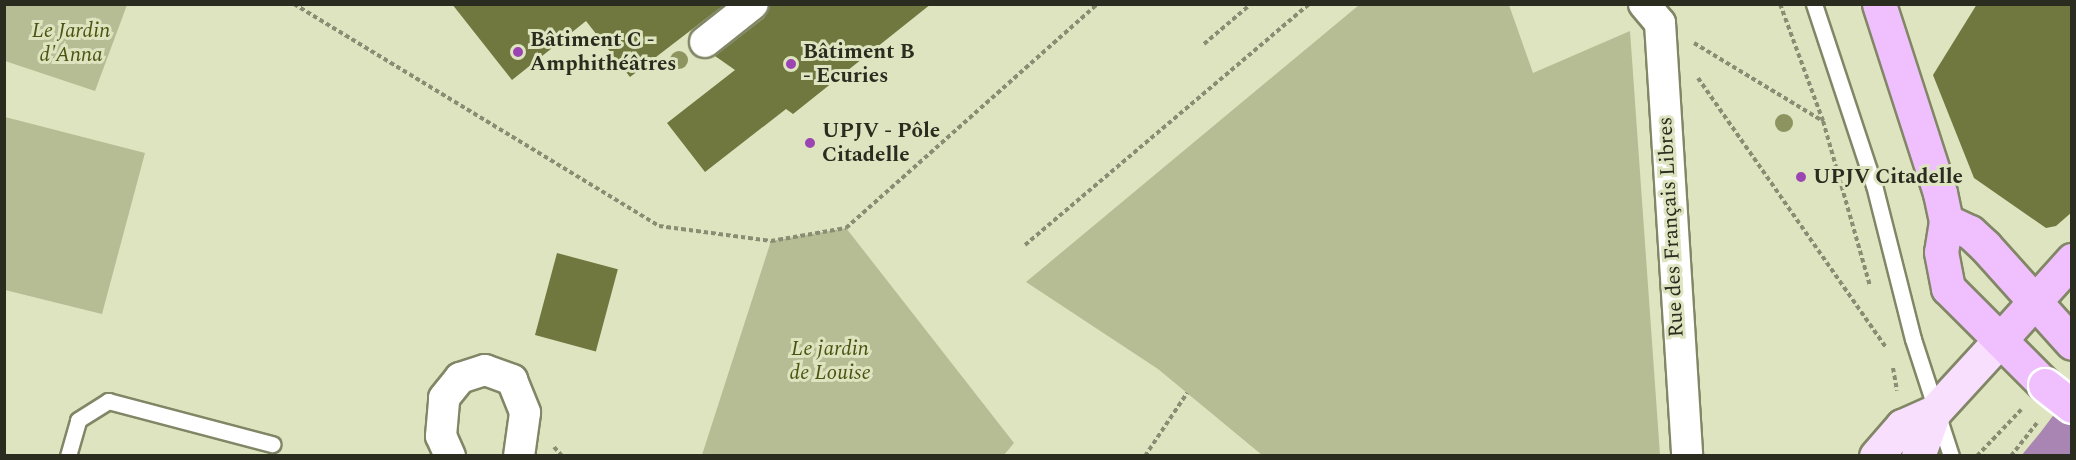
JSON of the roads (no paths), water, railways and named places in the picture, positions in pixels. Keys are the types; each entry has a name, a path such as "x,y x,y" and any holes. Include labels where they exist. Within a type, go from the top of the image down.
{"main road":[{"path":"1879,4 1946,221 1941,252 1948,288 2046,385 2072,406"},
{"path":"1946,221 1977,239 2072,343"},
{"path":"2000,340 2072,260"}],"street":[{"path":"705,42 753,4"},
{"name":"Rue des Français Libres","path":"1652,14 1687,456"},
{"path":"1918,456 1934,412 2000,340"},
{"path":"450,456 441,436 444,398 460,378 485,370 512,380 525,413 519,456"},
{"path":"1876,456 1902,426 1934,412"}],"lane":[{"path":"1814,4 1848,115 1874,185 1934,412 1951,456"},
{"path":"68,456 78,420 108,401 272,444"}],"place":[{"name":"Bâtiment C - Amphithéâtres","path":"518,52"},
{"name":"Bâtiment B - Ecuries","path":"791,64"},
{"name":"UPJV - Pôle Citadelle","path":"810,143"},
{"name":"UPJV Citadelle","path":"1801,177"}],"park label":[{"name":"Le Jardin d'Anna","path":"71,43"},
{"name":"Le jardin de Louise","path":"830,361"}]}
